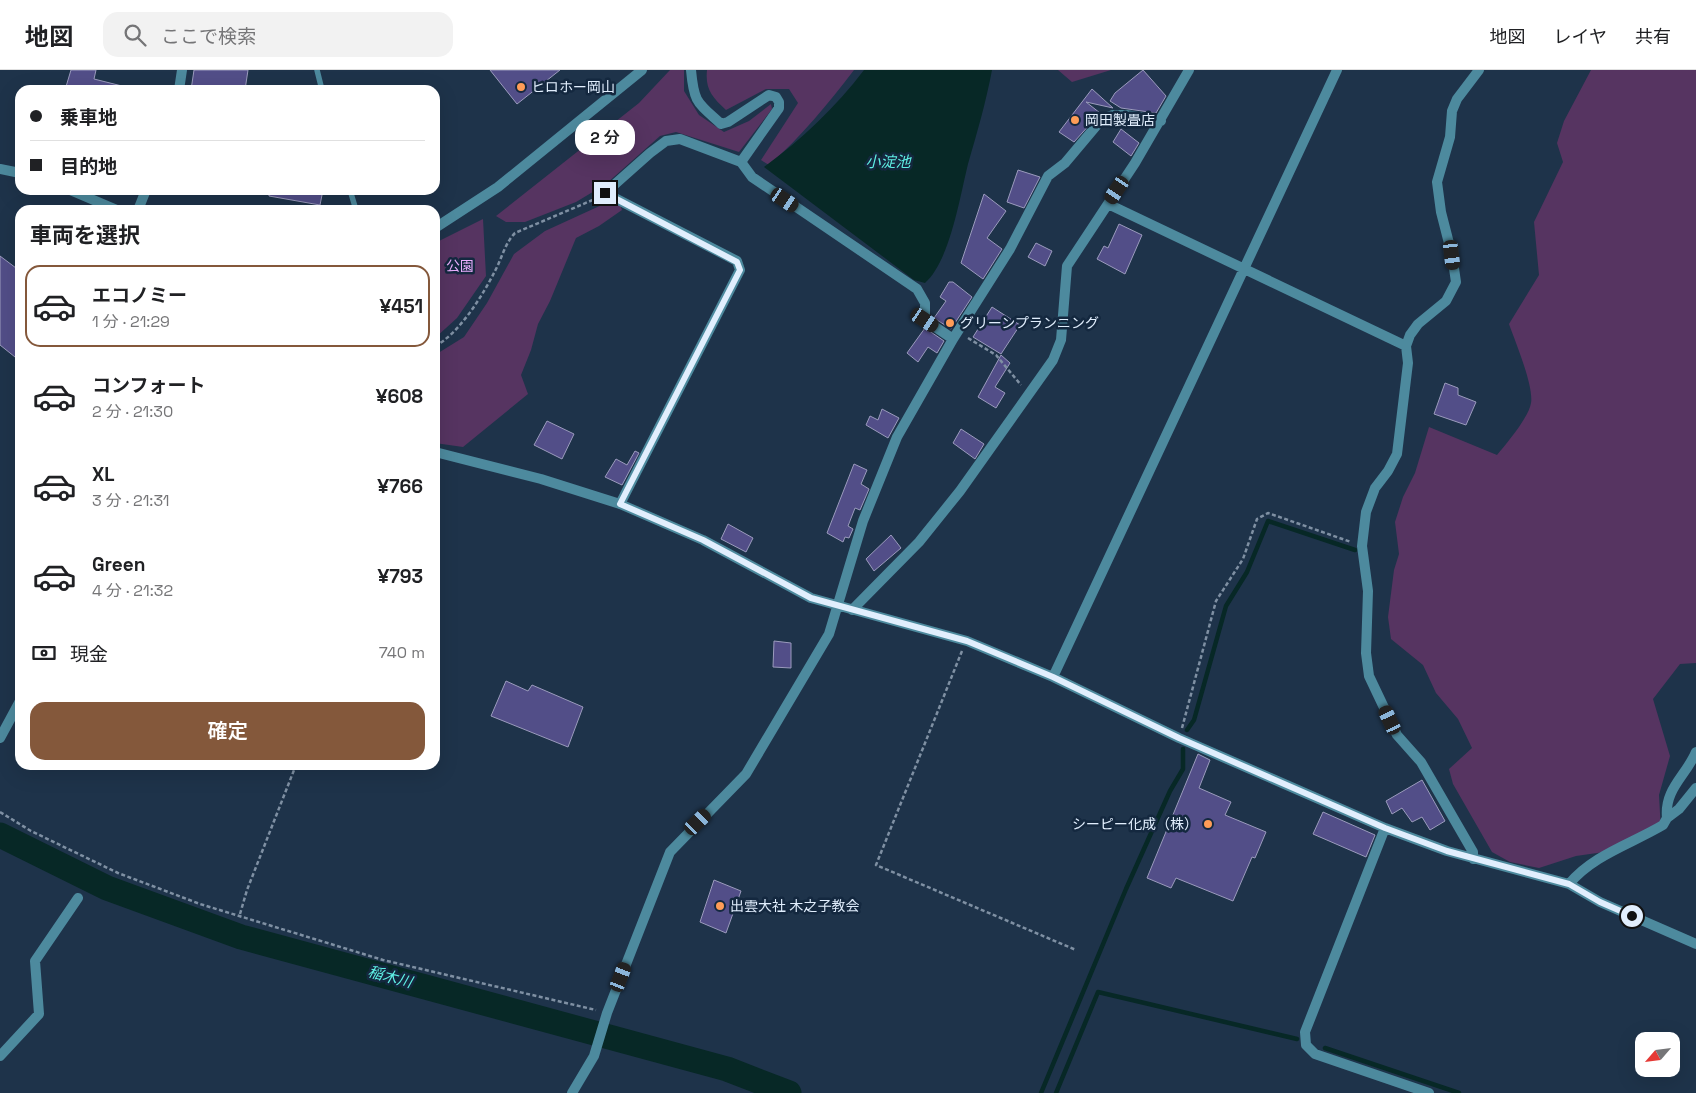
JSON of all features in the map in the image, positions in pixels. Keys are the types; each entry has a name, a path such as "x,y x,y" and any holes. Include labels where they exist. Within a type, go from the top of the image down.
{"street":[{"path":"180,85 182,70"},
{"path":"440,225 498,187 642,70"},
{"path":"691,70 693,94 697,102 721,124 728,122 769,95 776,97 779,102 779,108 740,162"},
{"path":"852,610 919,542 960,491 1053,360 1062,340 1066,266 1161,121 1189,70"},
{"path":"1053,677 1243,267 1337,70"},
{"path":"1473,859 1473,852 1421,762 1398,735 1369,676 1366,653 1368,591 1362,546 1366,512 1375,488 1388,471 1397,454 1408,363 1406,346 1410,335 1418,324 1446,301 1456,282 1452,255 1441,212 1437,182 1450,137 1452,111 1457,99 1479,70"},
{"path":"572,1093 594,1056 607,1013 670,852 746,774 829,634 863,521 897,437 1010,249 1048,176 1065,163 1102,119 1113,115 1126,115 1161,121"},
{"path":"620,504 740,270 737,262 605,193 666,141 680,138 740,162 752,177 917,289 925,303 925,320 956,336"},
{"path":"0,169 15,172"},
{"path":"82,195 105,205"},
{"path":"1108,204 1406,346"},
{"path":"440,453 541,479 620,504 703,540 811,598 838,607 967,641 1053,677 1179,738 1385,828 1473,859 1569,884 1600,902 1696,944"},
{"path":"0,738 15,710"},
{"path":"1667,818 1666,806 1672,788 1691,764 1696,752"},
{"path":"1569,884 1580,871 1606,855 1663,826 1667,818 1680,809 1696,788"},
{"path":"1385,828 1305,1032 1306,1045 1315,1054 1429,1093"},
{"path":"0,1056 38,1014 35,961 78,898"}],"lane":[{"path":"317,70 321,85"}],"path":[{"path":"440,342 465,319 479,299 507,244 516,233 564,214 605,193"},
{"path":"956,336 996,355 1010,369 1028,396"},
{"path":"1179,738 1216,601 1243,559 1257,519 1268,513 1362,546"},
{"path":"967,641 876,865 1076,950"},
{"path":"240,914 247,890 294,770"},
{"path":"0,812 31,831 118,873 200,904 240,914 383,960 607,1013"}],"green space":[{"path":"670,70 684,70 684,91 699,115 724,132 749,121 771,104 772,109 739,152 676,132 660,136 606,184 576,202 525,222 506,222 496,216 639,103"},
{"path":"707,70 854,70 814,120 769,165 761,160 798,103 789,89 766,89 726,110 708,88"},
{"path":"1058,70 1111,70 1072,82"},
{"path":"1591,70 1696,70 1696,663 1680,664 1653,699 1670,756 1659,795 1661,831 1618,850 1576,856 1539,868 1510,862 1492,852 1453,784 1449,769 1472,748 1458,719 1436,693 1423,665 1391,639 1388,617 1394,570 1399,554 1395,522 1403,497 1415,473 1429,427 1497,455 1517,430 1529,409 1531,403 1530,386 1509,324 1539,275 1534,222 1563,162 1557,143 1564,121"},
{"path":"617,198 622,210 599,226 576,238 550,301 538,324 531,350 521,375 528,394 463,447 440,444 440,352 464,337 487,303 514,254 545,231"},
{"name":"公園","path":"483,219 486,276 457,318 440,333 440,240"}],"water":[{"name":"小淀池","path":"864,70 992,70 953,227 941,260 934,273 925,283 914,280 764,167 817,122 842,97"}],"building":[{"path":"71,70 96,70 94,79 118,85 66,85"},
{"path":"194,70 248,70 246,85 192,85"},
{"name":"ヒロホー岡山","path":"490,70 560,70 517,104"},
{"path":"1143,70 1166,96 1156,113 1121,108 1110,101 1115,93"},
{"name":"岡田製畳店","path":"1092,89 1113,108 1086,102 1100,113 1074,142 1059,132"},
{"path":"1121,129 1139,143 1131,156 1113,142"},
{"path":"1018,170 1040,177 1024,208 1007,202"},
{"path":"984,194 1006,211 987,238 1002,249 983,279 961,263"},
{"path":"269,195 322,195 320,205"},
{"path":"1119,224 1142,235 1125,274 1097,259 1104,246 1108,248"},
{"path":"1036,243 1052,251 1045,266 1028,257"},
{"path":"0,256 15,267 15,357 0,345"},
{"path":"949,282 953,282 972,297 951,329 934,318 946,301 940,297"},
{"path":"992,307 1020,325 1001,354 973,337"},
{"path":"925,328 944,341 937,353 928,347 918,362 907,353"},
{"path":"1001,355 1010,363 995,387 1005,393 996,408 978,397"},
{"path":"1445,383 1458,388 1458,395 1476,402 1466,425 1434,414"},
{"path":"882,409 899,418 888,438 866,425 870,416 878,420"},
{"path":"547,421 574,434 562,459 534,445"},
{"path":"961,429 984,444 975,459 953,443"},
{"path":"635,451 639,453 622,485 605,477 616,459 627,465"},
{"path":"854,464 867,470 861,484 869,489 860,510 855,508 848,526 853,529 849,538 845,537 843,542 827,533"},
{"path":"728,524 753,538 746,552 721,539"},
{"path":"891,535 901,548 874,571 866,559"},
{"path":"774,641 791,643 791,668 773,667"},
{"path":"506,681 528,691 532,685 583,707 568,747 491,716"},
{"name":"シーピー化成（株）","path":"1198,754 1210,760 1199,788 1231,802 1225,815 1266,832 1255,858 1252,857 1233,901 1176,878 1171,888 1147,878"},
{"path":"1422,780 1445,821 1430,830 1422,817 1412,822 1402,808 1392,814 1386,801"},
{"path":"1323,812 1375,835 1366,857 1313,834"},
{"name":"出雲大社 木之子教会","path":"714,880 741,891 726,933 700,922"}],"waterway":[{"path":"1187,730 1194,720 1226,606 1247,572 1268,521 1355,550"},
{"path":"1041,1093 1126,889 1170,791 1183,769 1183,749"},
{"name":"稲木川","path":"0,835 107,888 241,937 727,1069 789,1093"},
{"path":"1056,1093 1098,992 1297,1039"},
{"path":"1325,1048 1459,1093"}],"place":[{"name":"ヒロホー岡山","path":"521,87"},
{"name":"岡田製畳店","path":"1075,120"},
{"name":"グリーンプランニング","path":"950,323"},
{"name":"シーピー化成（株）","path":"1208,824"},
{"name":"出雲大社 木之子教会","path":"720,906"}],"route":[{"path":"605,193 737,262 740,270 620,504 663,521 703,540 811,598 838,607 967,641 1053,677 1179,738 1385,828 1473,859 1569,884 1600,902 1632,916"}]}
